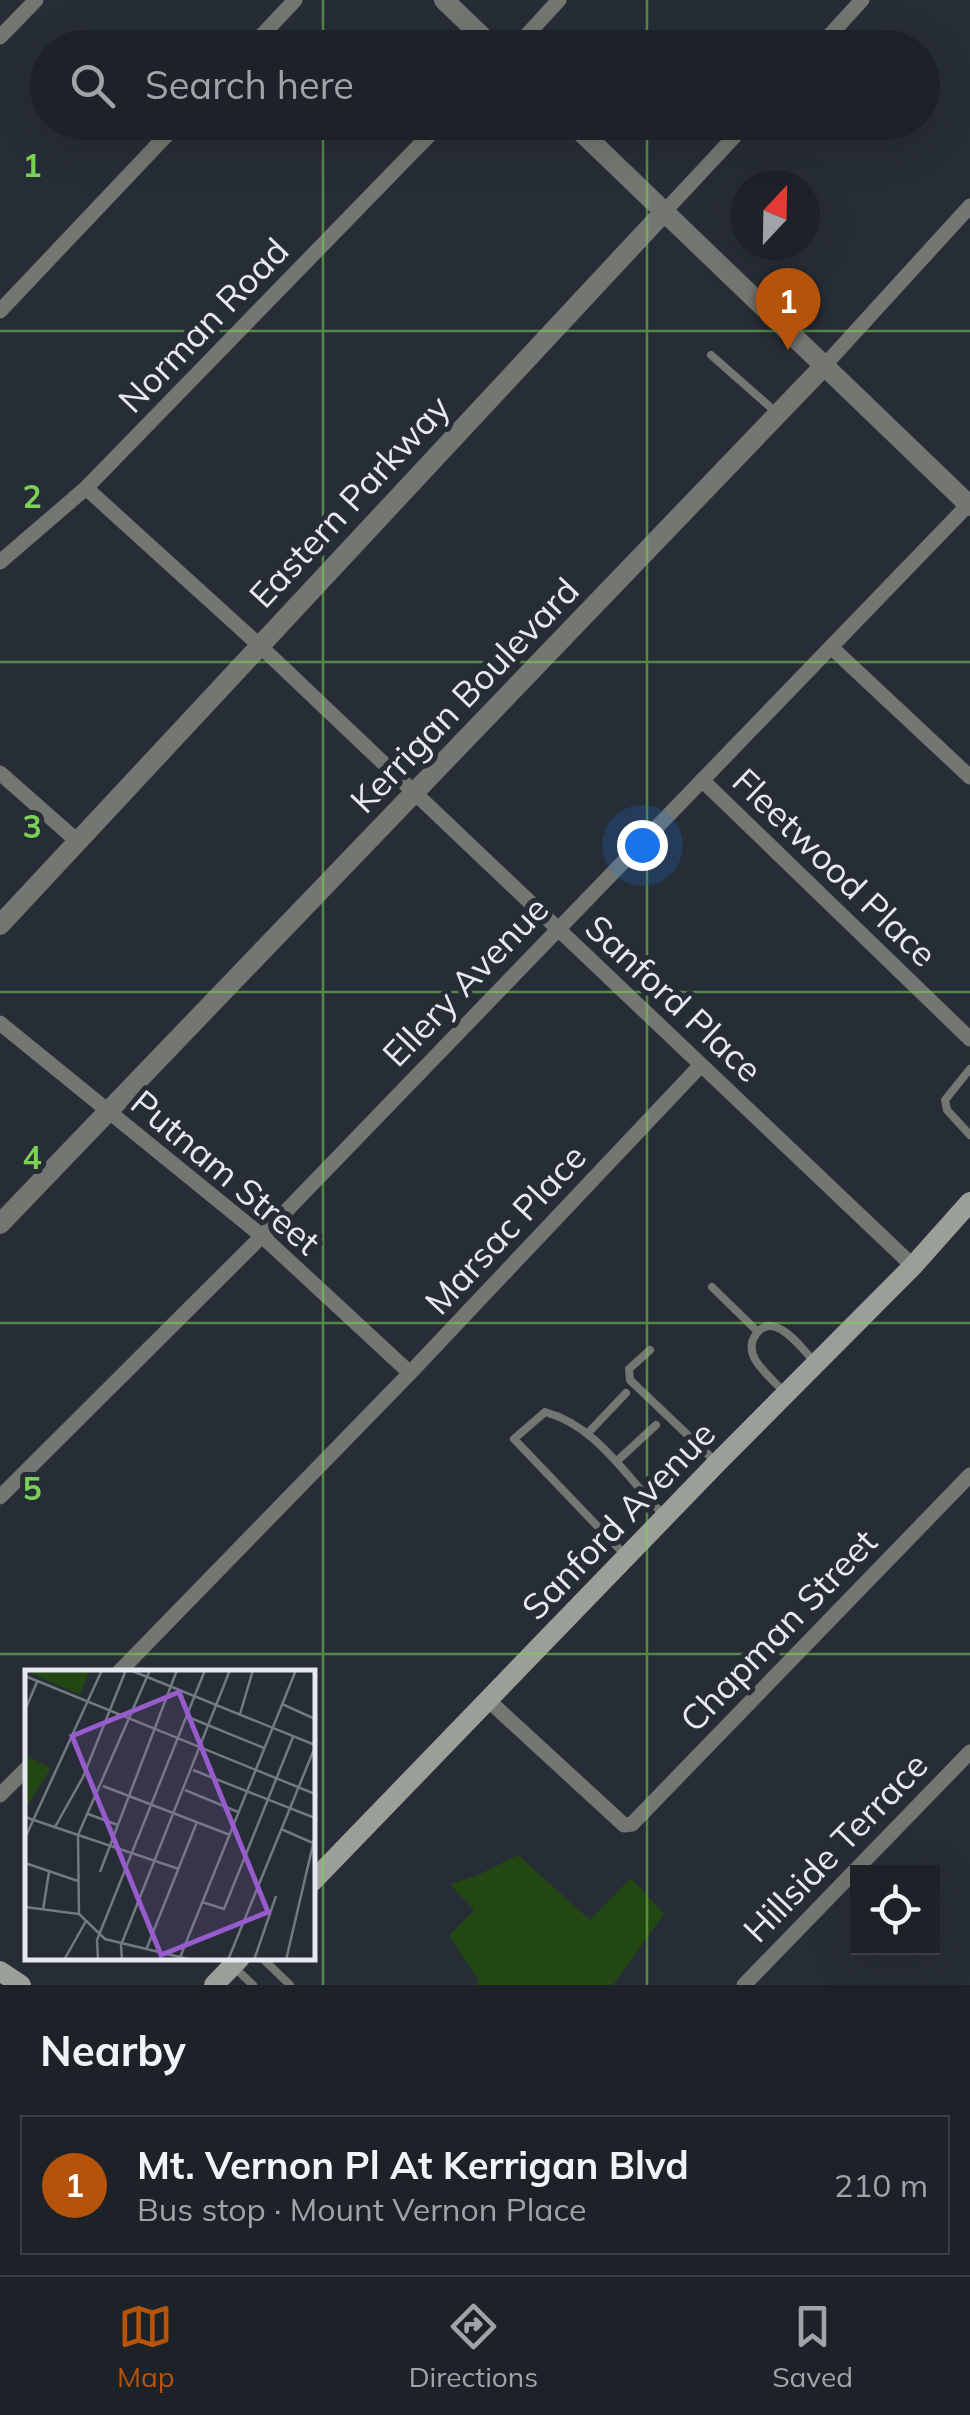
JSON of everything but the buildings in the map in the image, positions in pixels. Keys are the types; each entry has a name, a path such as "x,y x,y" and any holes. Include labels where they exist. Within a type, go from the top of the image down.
{"main road":[{"name":"Sanford Avenue","path":"315,1879 913,1266 970,1202"},
{"path":"214,1985 236,1962"},
{"path":"0,1971 20,1985"}],"street":[{"path":"0,37 36,0"},
{"path":"267,30 295,0"},
{"path":"444,0 475,30"},
{"path":"532,30 560,0"},
{"path":"834,30 862,0"},
{"path":"0,311 161,140"},
{"name":"Norman Road","path":"0,562 86,488 424,140"},
{"path":"590,140 969,505"},
{"name":"Eastern Parkway","path":"0,925 731,140"},
{"name":"Kerrigan Boulevard","path":"0,1224 964,225 970,206"},
{"name":"Sanford Place","path":"86,488 258,645 913,1266"},
{"name":"Ellery Avenue","path":"0,1497 262,1236 969,505"},
{"path":"831,646 970,777"},
{"path":"0,772 76,840"},
{"name":"Fleetwood Place","path":"702,780 970,1039"},
{"name":"Putnam Street","path":"0,1023 262,1236 410,1373"},
{"name":"Marsac Place","path":"121,1670 410,1373 701,1065"},
{"name":"Chapman Street","path":"488,1700 629,1826 970,1476"},
{"name":"Hillside Terrace","path":"744,1985 970,1752"},
{"path":"0,1795 25,1770"}],"lane":[{"path":"712,355 778,414"},
{"path":"970,1068 945,1100 947,1110 970,1135"},
{"path":"712,1288 758,1332"},
{"path":"788,1395 754,1359 751,1347 758,1332 774,1326 782,1330 817,1364"},
{"path":"650,1350 629,1370 630,1380 716,1464"},
{"path":"588,1434 626,1394"},
{"path":"626,1557 514,1439 545,1412 563,1416 588,1434 665,1516"},
{"path":"616,1462 656,1425"},
{"path":"264,1960 290,1985"},
{"path":"236,1962 253,1985"}],"green space":[{"path":"518,1855 590,1920 631,1878 664,1914 613,1985 476,1985 479,1980 449,1936 474,1910 450,1884"}],"place":[{"name":"Mt. Vernon Pl At Kerrigan Blvd","path":"788,350"}]}
